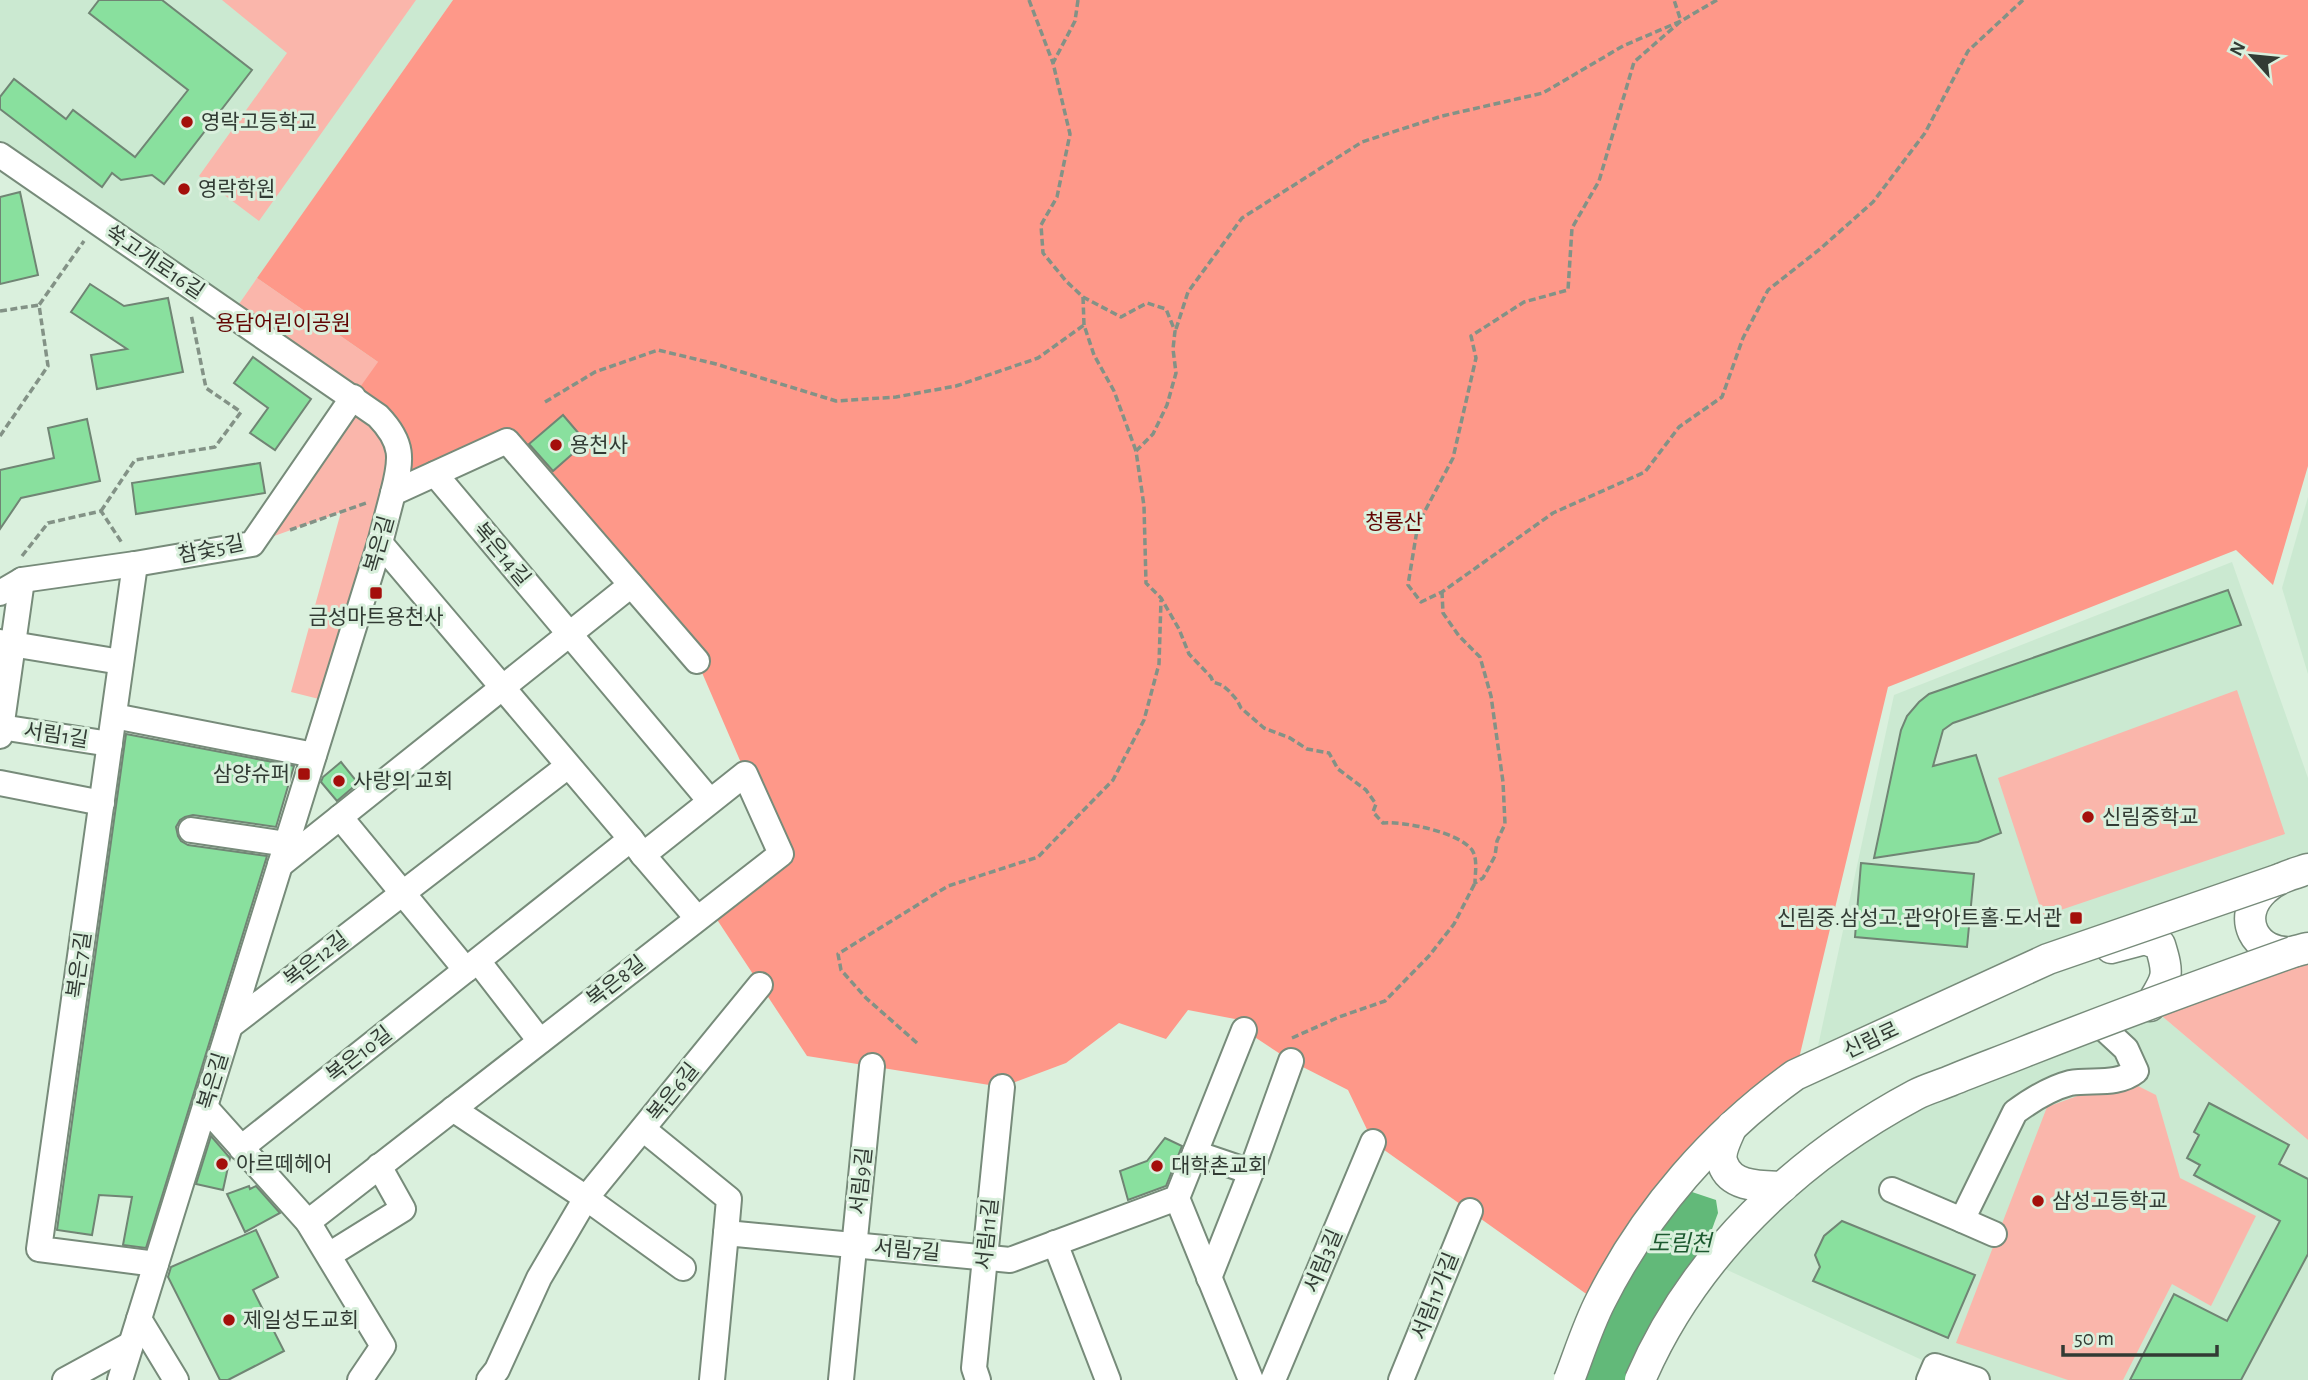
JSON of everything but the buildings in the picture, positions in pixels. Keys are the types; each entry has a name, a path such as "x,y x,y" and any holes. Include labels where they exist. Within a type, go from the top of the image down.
{"main road":[{"name":"신림로","path":"1569,1380 1599,1303 1632,1246 1688,1172 1758,1101 1795,1075 2048,959 2308,869"},
{"path":"2280,879 2256,899 2249,918 2250,928 2268,946 2300,950"},
{"path":"2081,947 2104,950 2144,939 2160,945 2167,968 2166,981 2150,1006"},
{"path":"1640,1380 1654,1347 1678,1306 1741,1226 1783,1187 1853,1133 1916,1094 2300,950"},
{"path":"1732,1126 1722,1156 1723,1164 1730,1174 1743,1183 1783,1187"}],"street":[{"name":"쑥고개로16길","path":"0,155 378,416 397,439 400,454 400,468 393,493"},
{"name":"참숯5길","path":"0,593 19,572 135,564 252,544 353,397"},
{"name":"복은길","path":"120,1380 380,543 393,493 507,441 631,585"},
{"name":"복은14길","path":"435,474 569,634"},
{"path":"380,543 697,918"},
{"name":"복은7길","path":"135,564 39,1249 156,1264"},
{"name":"서림1길","path":"19,572 6,643 1,731 110,744"},
{"path":"191,830 283,854 340,817 631,585 697,661"},
{"path":"569,634 710,801"},
{"path":"6,643 121,662"},
{"path":"114,716 314,755"},
{"name":"복은12길","path":"230,1026 568,765"},
{"name":"복은10길","path":"241,1147 472,965 745,774 780,854"},
{"path":"0,783 102,803"},
{"path":"340,817 402,893 540,1041"},
{"name":"복은8길","path":"308,1222 780,854"},
{"name":"복은6길","path":"501,1377 539,1278 586,1198 760,985"},
{"path":"1962,1220 2015,1112 2028,1102 2069,1083 2123,1079 2136,1072 2126,1049 2099,1024"},
{"path":"1244,1030 1177,1198 1251,1380"},
{"path":"1209,1278 1251,1172 1287,1052"},
{"name":"서림9길","path":"841,1380 872,1066"},
{"name":"서림11길","path":"978,1380 974,1368 1002,1087"},
{"path":"205,1107 308,1222 383,1346 360,1380"},
{"path":"453,1110 586,1198 683,1268"},
{"path":"643,1129 729,1199 712,1380"},
{"name":"서림3길","path":"1273,1380 1373,1142"},
{"path":"1195,1153 1251,1172"},
{"path":"329,1255 403,1209 379,1166"},
{"path":"1892,1190 1994,1234"},
{"name":"서림7길","path":"726,1233 1010,1260 1177,1198"},
{"name":"서림11가길","path":"1401,1380 1470,1211"},
{"path":"1055,1243 1108,1380"},
{"path":"139,1319 176,1380"},
{"path":"65,1380 131,1344"},
{"path":"1929,1380 1935,1366 1977,1380"}],"path":[{"path":"1029,0 1054,63 1070,134 1057,197 1041,225 1043,253 1083,297 1121,317 1147,303 1166,309 1175,331"},
{"path":"1054,63 1075,21 1078,0"},
{"path":"1674,0 1681,21"},
{"path":"1136,451 1153,434 1167,405 1176,373 1173,349 1175,331 1188,292 1242,218 1362,142 1442,116 1543,93 1623,46 1681,21 1717,0"},
{"path":"1681,21 1634,62 1599,181 1572,228 1568,290 1524,302 1471,336 1476,358 1453,458 1418,524 1408,585 1421,601 1442,593 1553,513 1645,472 1679,427 1722,397 1744,338 1768,290 1873,202 1925,133 1968,51 2023,0"},
{"path":"0,311 38,305 98,222"},
{"path":"19,572 48,523 101,511 135,460 215,447 241,412 206,388 184,281"},
{"path":"1083,297 1084,326 1094,355 1114,391 1136,451 1144,506 1146,583 1161,598 1179,629 1189,654 1213,682 1229,691 1241,708 1264,728 1290,738 1307,749 1329,753 1338,769 1367,790 1376,804 1373,812 1382,823 1393,822 1450,834 1464,841 1474,855 1475,883 1454,924 1429,956 1385,1001 1339,1017 1287,1052"},
{"path":"0,436 48,366 38,305"},
{"path":"545,402 594,372 658,350 716,364 836,401 896,397 956,386 1038,358 1084,326"},
{"name":"복은길","path":"290,530 393,493"},
{"path":"101,511 135,564"},
{"path":"1442,593 1443,613 1459,636 1480,657 1491,696 1503,782 1505,824 1497,841 1495,856 1483,878 1475,883"},
{"path":"917,1043 866,998 841,970 838,954 948,886 1038,857 1113,780 1144,720 1159,664 1161,598"}],"shaded area":[{"name":"영락학원","path":"0,0 453,0 232,314 0,155"},
{"path":"2308,497 2308,674 2282,588"},
{"name":"신림중학교","path":"2232,562 2308,778 2308,855 2050,942 1818,1046 1894,695"},
{"name":"삼성고등학교","path":"2150,1006 2308,1140 2308,1380 1977,1380 1935,1366 1710,1262 1853,1133"}],"green space":[{"path":"222,0 416,0 259,221 199,176 287,53"},
{"name":"청룡산","path":"453,0 2308,0 2308,466 2273,585 2236,550 1888,687 1795,1075 1758,1101 1599,1303 1373,1142 1348,1090 1291,1061 1244,1030 1235,1019 1188,1010 1166,1039 1119,1023 1066,1063 1002,1087 807,1056 710,909 780,853 697,661 507,441 393,493 400,454 353,397 378,362 257,278"},
{"name":"용담어린이공원","path":"257,278 378,362 397,439 331,702 291,692 341,512 252,544 353,397 232,314"},
{"path":"2237,690 2285,834 2043,916 1998,778"},
{"path":"2308,948 2308,1140 2150,1006"},
{"path":"2124,1079 2156,1095 2180,1178 2256,1216 2211,1306 2172,1284 2123,1380 2068,1380 1956,1343 2047,1107"}],"water":[{"name":"도림천","path":"1692,1192 1716,1200 1718,1213 1702,1256 1629,1380 1579,1380 1604,1310 1675,1209"}],"place":[{"name":"영락고등학교","path":"187,122"},
{"name":"영락학원","path":"184,189"},
{"name":"용천사","path":"556,445"},
{"name":"금성마트용천사","path":"376,593"},
{"name":"삼양슈퍼","path":"304,774"},
{"name":"사랑의 교회","path":"339,781"},
{"name":"신림중학교","path":"2088,817"},
{"name":"신림중.삼성고.관악아트홀·도서관","path":"2076,918"},
{"name":"아르떼헤어","path":"222,1164"},
{"name":"대학촌교회","path":"1157,1166"},
{"name":"삼성고등학교","path":"2038,1201"},
{"name":"제일성도교회","path":"229,1320"}]}
